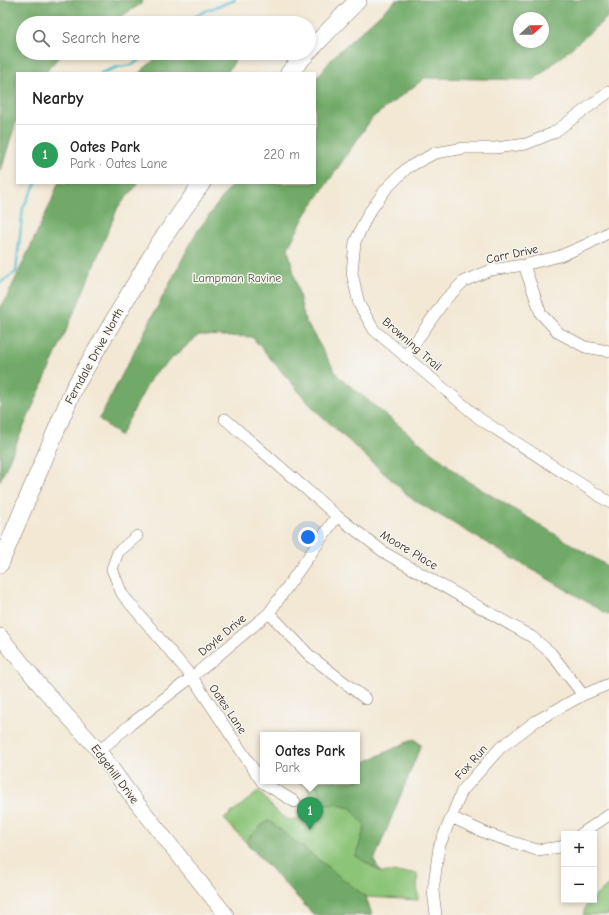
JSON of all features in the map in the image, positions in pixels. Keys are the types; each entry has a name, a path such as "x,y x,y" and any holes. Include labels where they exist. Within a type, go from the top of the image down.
{"main road":[{"path":"316,44 358,0"},
{"path":"290,72 301,60"},
{"name":"Ferndale Drive North","path":"1,560 74,388 158,245 201,184"}],"street":[{"name":"Browning Trail","path":"609,92 553,133 526,144 495,148 465,148 435,153 407,168 386,189 368,214 355,242 352,273 359,304 374,330 480,419 609,502"},
{"name":"Carr Drive","path":"406,357 445,300 464,281 491,270 524,265 560,256 588,244 609,232"},
{"path":"524,265 541,314 559,333 585,347 609,351"},
{"name":"Moore Place","path":"225,419 336,516 385,553 532,637 551,653 583,695"},
{"name":"Doyle Drive","path":"99,752 131,724 192,678 269,613 336,516"},
{"name":"Oates Lane","path":"137,536 118,552 112,569 122,594 192,678 260,779"},
{"path":"269,613 310,656 366,699"},
{"name":"Edgehill Drive","path":"0,636 42,689 99,752 133,798 226,915"},
{"name":"Fox Run","path":"436,915 433,891 439,847 462,791 500,748 536,721 583,695 609,684"},
{"name":"Oates Lane","path":"265,784 294,802"},
{"path":"585,831 609,815"},
{"path":"451,817 488,834 537,850 561,846"}],"green space":[{"path":"0,0 143,0 141,4 121,16 16,16 16,60 56,60 46,72 16,72 16,121 0,174"},
{"name":"Lampman Ravine","path":"396,0 609,0 609,16 534,80 425,78 372,118 306,214 288,248 305,320 338,376 466,480 609,567 609,615 412,499 313,408 252,337 199,335 152,376 120,436 99,419 196,233 232,184 316,184 316,79 335,55"},
{"path":"154,60 235,60 228,72 140,72"},
{"path":"58,184 138,184 118,207 80,299 0,481 0,306 6,299 52,200"},
{"path":"414,739 421,745 373,861 382,873 417,873 418,900 366,897 372,915 314,915 224,819 259,791 283,817 287,819 298,818 309,812 312,800 307,786 303,784 360,784 360,765"},
{"path":"414,739 421,745 374,861 382,873 356,856 365,826 351,808 336,805 324,805 316,784 360,784 360,765"},
{"path":"268,820 366,897 372,915 314,915 245,841"},
{"path":"609,885 609,915 583,915 588,903 597,903 597,895"}],"waterway":[{"path":"211,9 235,0"},
{"path":"196,16 211,8"},
{"path":"104,72 118,67 132,65 139,60"},
{"path":"0,283 16,272 23,208 35,184"}],"place":[{"name":"Oates Park","path":"310,830"}]}
